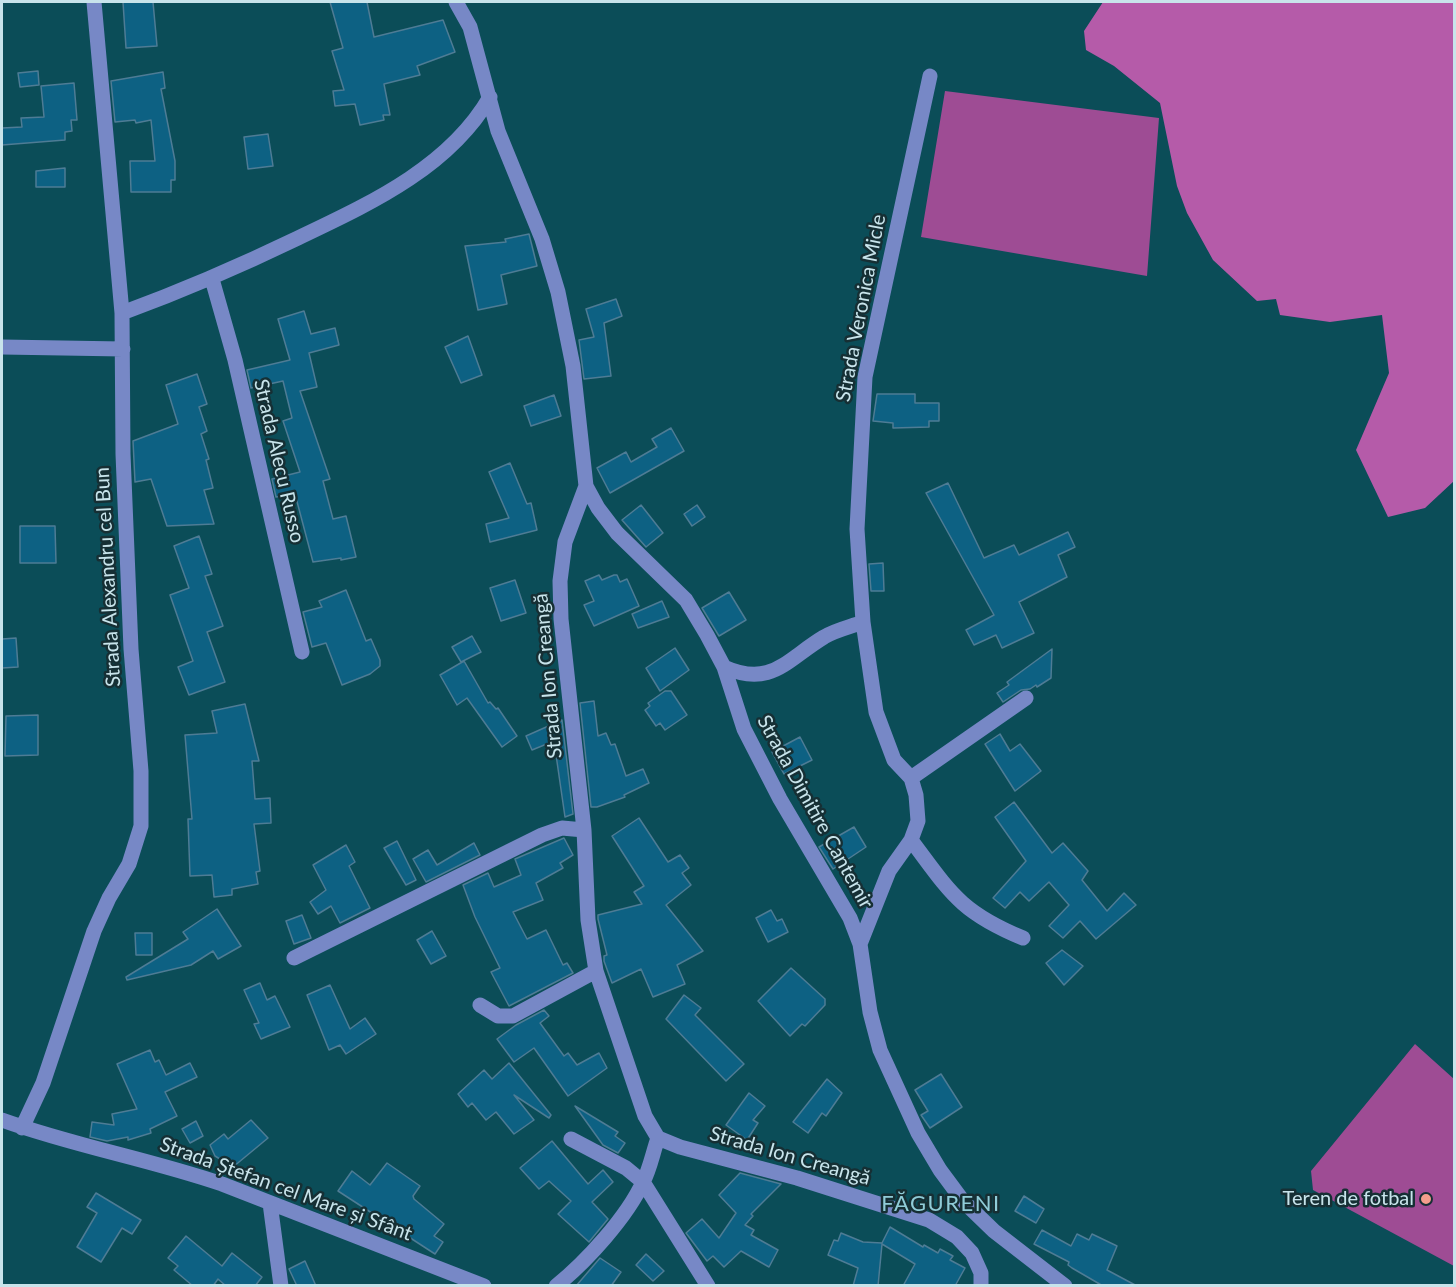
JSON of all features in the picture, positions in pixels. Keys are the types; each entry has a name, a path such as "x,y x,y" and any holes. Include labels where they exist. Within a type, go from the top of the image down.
{"street":[{"name":"Strada Alexandru cel Bun","path":"22,1128 43,1083 94,931 109,898 129,864 141,826 141,771 131,649 123,454 122,314 94,2"},
{"name":"Strada Dimitire Cantemir","path":"456,2 470,27 498,130 542,239 558,292 573,366 586,486 598,508 617,533 687,600 724,667 744,729 780,799 850,918 860,944 870,1012 880,1050 918,1133 940,1170 963,1201 994,1231 1065,1286"},
{"name":"Strada Veronica Micle","path":"860,944 889,871 911,840 918,821 916,795 911,778 894,760 883,737 870,677 863,622 857,529 866,377 930,76"},
{"path":"122,314 212,279 347,215 393,190 454,144 476,122 490,98"},
{"name":"Strada Alecu Russo","path":"212,279 235,360 302,652"},
{"path":"2,347 123,349"},
{"name":"Strada Ion Creangă","path":"586,486 565,542 560,580 561,619 584,830 588,920 596,971 645,1116 658,1138 680,1147 797,1178 929,1220 957,1237 972,1253 981,1273 981,1286"},
{"path":"724,667 742,675 762,675 781,668 825,636 863,622"},
{"path":"911,778 1026,698"},
{"path":"294,958 542,835 562,828 584,830"},
{"path":"911,840 945,887 969,912 992,926 1023,938"},
{"path":"480,1005 498,1016 513,1016 596,971"},
{"name":"Strada Ștefan cel Mare și Sfânt","path":"2,1120 85,1147 179,1170 484,1286"},
{"path":"556,1286 591,1252 619,1219 643,1182 658,1138"},
{"path":"571,1139 626,1168 643,1182 708,1286"},
{"path":"270,1203 281,1286"}],"shaded area":[{"path":"1103,2 1454,2 1454,481 1425,508 1388,517 1356,450 1389,373 1382,315 1330,322 1280,315 1276,299 1257,301 1213,260 1187,213 1177,186 1160,103 1114,66 1086,50 1084,31"},
{"path":"945,91 1159,118 1147,276 921,237"},
{"path":"1415,1044 1454,1079 1454,1266 1313,1190 1311,1171"}],"building":[{"path":"123,2 153,2 157,46 126,48"},
{"path":"330,2 367,2 374,37 443,20 455,52 417,66 420,75 384,84 390,115 383,115 384,120 360,125 355,104 335,106 333,91 344,90 332,51 343,48"},
{"path":"38,71 39,85 20,87 18,73"},
{"path":"163,72 165,88 161,89 175,161 175,180 171,180 171,192 131,192 130,161 155,161 151,120 136,123 135,120 115,122 111,81"},
{"path":"74,83 77,120 71,120 72,131 65,132 65,140 2,145 2,128 22,127 21,118 44,117 41,86"},
{"path":"268,134 273,166 248,169 244,137"},
{"path":"65,168 65,187 36,187 36,171"},
{"path":"529,234 537,266 501,275 507,304 478,310 465,246 506,242 505,239"},
{"path":"616,299 622,316 604,323 611,376 584,379 579,340 594,337 586,309"},
{"path":"304,311 311,334 335,328 339,345 309,353 317,387 300,391 330,479 323,481 333,519 346,516 356,557 341,560 341,558 313,562 295,494 276,497 272,479 300,472 283,421 292,418 283,381 251,388 247,370 290,360 278,319"},
{"path":"468,336 482,375 461,383 445,347"},
{"path":"197,374 207,404 199,407 207,431 201,434 209,459 206,460 213,488 204,490 214,524 167,526 151,479 135,482 133,441 178,424 166,385"},
{"path":"877,394 915,394 915,403 939,403 939,421 929,421 929,427 893,428 893,423 873,421"},
{"path":"554,395 561,416 531,426 524,406"},
{"path":"671,428 684,451 610,493 597,468 626,452 631,462 657,447 652,439"},
{"path":"510,463 527,504 531,503 537,530 490,542 486,524 509,518 489,472"},
{"path":"948,483 984,558 1014,545 1019,555 1068,532 1075,547 1058,555 1067,577 1019,602 1034,633 1002,648 996,635 974,645 966,630 994,615 926,493"},
{"path":"641,505 663,533 646,547 622,520"},
{"path":"697,505 705,517 692,526 684,514"},
{"path":"20,526 55,526 56,563 20,563"},
{"path":"199,536 212,574 205,576 223,626 207,632 225,682 189,695 178,667 193,661 170,595 189,588 174,546"},
{"path":"883,563 884,591 871,591 869,564"},
{"path":"599,575 602,580 614,575 617,575 620,582 627,579 639,606 594,626 584,605 594,601 585,581"},
{"path":"515,580 526,613 501,621 490,588"},
{"path":"346,590 366,641 371,639 380,660 380,666 370,674 342,685 326,643 312,647 303,612 322,607 319,601"},
{"path":"729,592 746,620 719,636 702,608"},
{"path":"662,601 669,617 638,628 632,614"},
{"path":"472,636 481,652 461,662 452,647"},
{"path":"16,638 18,667 2,668 2,639"},
{"path":"675,648 689,670 660,691 646,668"},
{"path":"1052,649 1051,678 1037,687 1036,685 1030,689 1021,690 1003,702 997,693 1009,685 1007,682"},
{"path":"464,661 488,703 498,708 517,736 502,747 467,698 457,705 440,675"},
{"path":"665,691 671,691 687,715 665,730 660,723 656,726 645,710 650,706 648,703"},
{"path":"594,701 598,736 606,733 611,745 615,744 626,776 643,769 649,783 624,795 625,797 591,807 580,703"},
{"path":"245,704 259,761 252,761 255,799 270,798 271,823 254,824 260,871 256,872 258,884 232,889 232,895 214,897 212,875 190,876 188,819 192,819 185,735 217,733 212,711"},
{"path":"38,715 38,755 5,756 6,716"},
{"path":"562,720 573,814 565,817 554,741 532,750 526,736"},
{"path":"1000,734 1010,751 1020,744 1041,771 1015,791 985,744"},
{"path":"800,737 812,760 784,774 772,752"},
{"path":"1014,802 1052,853 1063,843 1088,871 1082,880 1107,911 1124,893 1136,905 1096,939 1080,921 1063,938 1049,926 1069,905 1049,882 1029,901 1020,892 1005,908 993,898 1026,861 995,817"},
{"path":"639,818 668,862 680,855 689,868 682,873 691,885 666,905 703,951 677,965 685,984 653,997 641,969 612,983 604,961 604,956 607,955 598,919 598,915 642,904 634,892 644,886 612,836"},
{"path":"854,827 866,847 833,869 819,847"},
{"path":"564,838 573,855 560,863 563,868 536,883 543,900 513,912 527,939 546,930 563,965 567,963 573,973 509,1006 491,972 500,968 475,917 463,885 488,873 494,887 521,875 515,859"},
{"path":"397,841 416,880 406,885 384,848"},
{"path":"474,843 480,855 426,882 413,859 428,850 437,865"},
{"path":"346,845 355,862 349,866 370,908 340,923 331,906 318,914 310,902 326,890 313,865"},
{"path":"217,909 241,946 218,959 213,951 191,965 127,980 126,977 188,939 183,932"},
{"path":"771,910 777,921 782,919 788,932 768,942 756,918"},
{"path":"302,915 311,938 294,944 286,921"},
{"path":"432,931 446,956 431,964 417,940"},
{"path":"135,933 152,933 152,955 136,955"},
{"path":"1062,950 1083,966 1064,985 1046,963"},
{"path":"791,968 825,999 825,1005 805,1026 802,1024 790,1036 758,1001"},
{"path":"260,983 267,1000 275,996 290,1027 261,1039 254,1024 259,1023 244,990"},
{"path":"330,985 350,1029 365,1018 376,1034 346,1054 340,1045 329,1050 307,995"},
{"path":"684,995 701,1008 695,1015 744,1064 726,1081 666,1019"},
{"path":"544,1010 549,1016 540,1023 564,1056 568,1053 577,1065 599,1053 607,1068 568,1096 534,1048 514,1062 497,1039 516,1025"},
{"path":"150,1050 155,1062 159,1060 166,1075 190,1063 197,1077 165,1092 177,1116 150,1129 151,1133 128,1140 128,1137 107,1141 90,1137 92,1122 114,1125 112,1114 137,1109 117,1064"},
{"path":"509,1063 551,1115 549,1118 514,1095 534,1120 514,1134 496,1112 486,1120 472,1103 468,1107 458,1094 484,1070 492,1079"},
{"path":"941,1074 962,1107 930,1128 921,1115 928,1111 915,1090"},
{"path":"827,1079 842,1093 826,1116 822,1113 808,1133 793,1122"},
{"path":"749,1093 765,1106 753,1120 758,1123 747,1140 726,1125"},
{"path":"575,1106 618,1132 615,1136 625,1143 618,1153 603,1145"},
{"path":"251,1120 268,1138 233,1167 215,1156 210,1145 224,1134 228,1139"},
{"path":"196,1121 203,1136 190,1143 182,1129"},
{"path":"552,1141 588,1184 603,1170 613,1182 592,1202 608,1219 589,1242 558,1214 571,1201 549,1181 539,1189 520,1168"},
{"path":"387,1163 420,1186 413,1196 414,1199 444,1224 434,1236 443,1242 435,1254 338,1191 352,1171 370,1185"},
{"path":"740,1173 781,1184 751,1214 753,1216 745,1225 754,1230 751,1235 778,1250 769,1267 741,1251 724,1267 713,1256 707,1261 686,1233 702,1219 719,1238 736,1213 719,1195"},
{"path":"96,1193 141,1220 132,1234 122,1228 101,1262 77,1247 97,1213 87,1207"},
{"path":"1024,1196 1044,1209 1036,1223 1015,1211"},
{"path":"890,1227 923,1247 924,1245 938,1253 940,1249 953,1256 950,1260 965,1268 955,1286 903,1286 915,1264 882,1244 878,1286 853,1286 858,1268 828,1255 834,1240 838,1241 841,1233 863,1242 882,1243"},
{"path":"1042,1230 1071,1246 1077,1234 1089,1240 1092,1234 1117,1246 1107,1270 1137,1286 1103,1286 1072,1268 1068,1265 1069,1262 1034,1244"},
{"path":"186,1236 222,1266 232,1253 262,1277 255,1286 226,1286 218,1279 213,1286 193,1286 174,1270 178,1266 168,1258"},
{"path":"646,1254 664,1271 653,1281 636,1265"},
{"path":"600,1258 621,1272 611,1286 576,1286"},
{"path":"305,1261 316,1286 297,1286 289,1269"}],"place":[{"name":"Teren de fotbal","path":"1426,1199"}],"district":[{"name":"FĂGURENI","path":"941,1204"}]}
